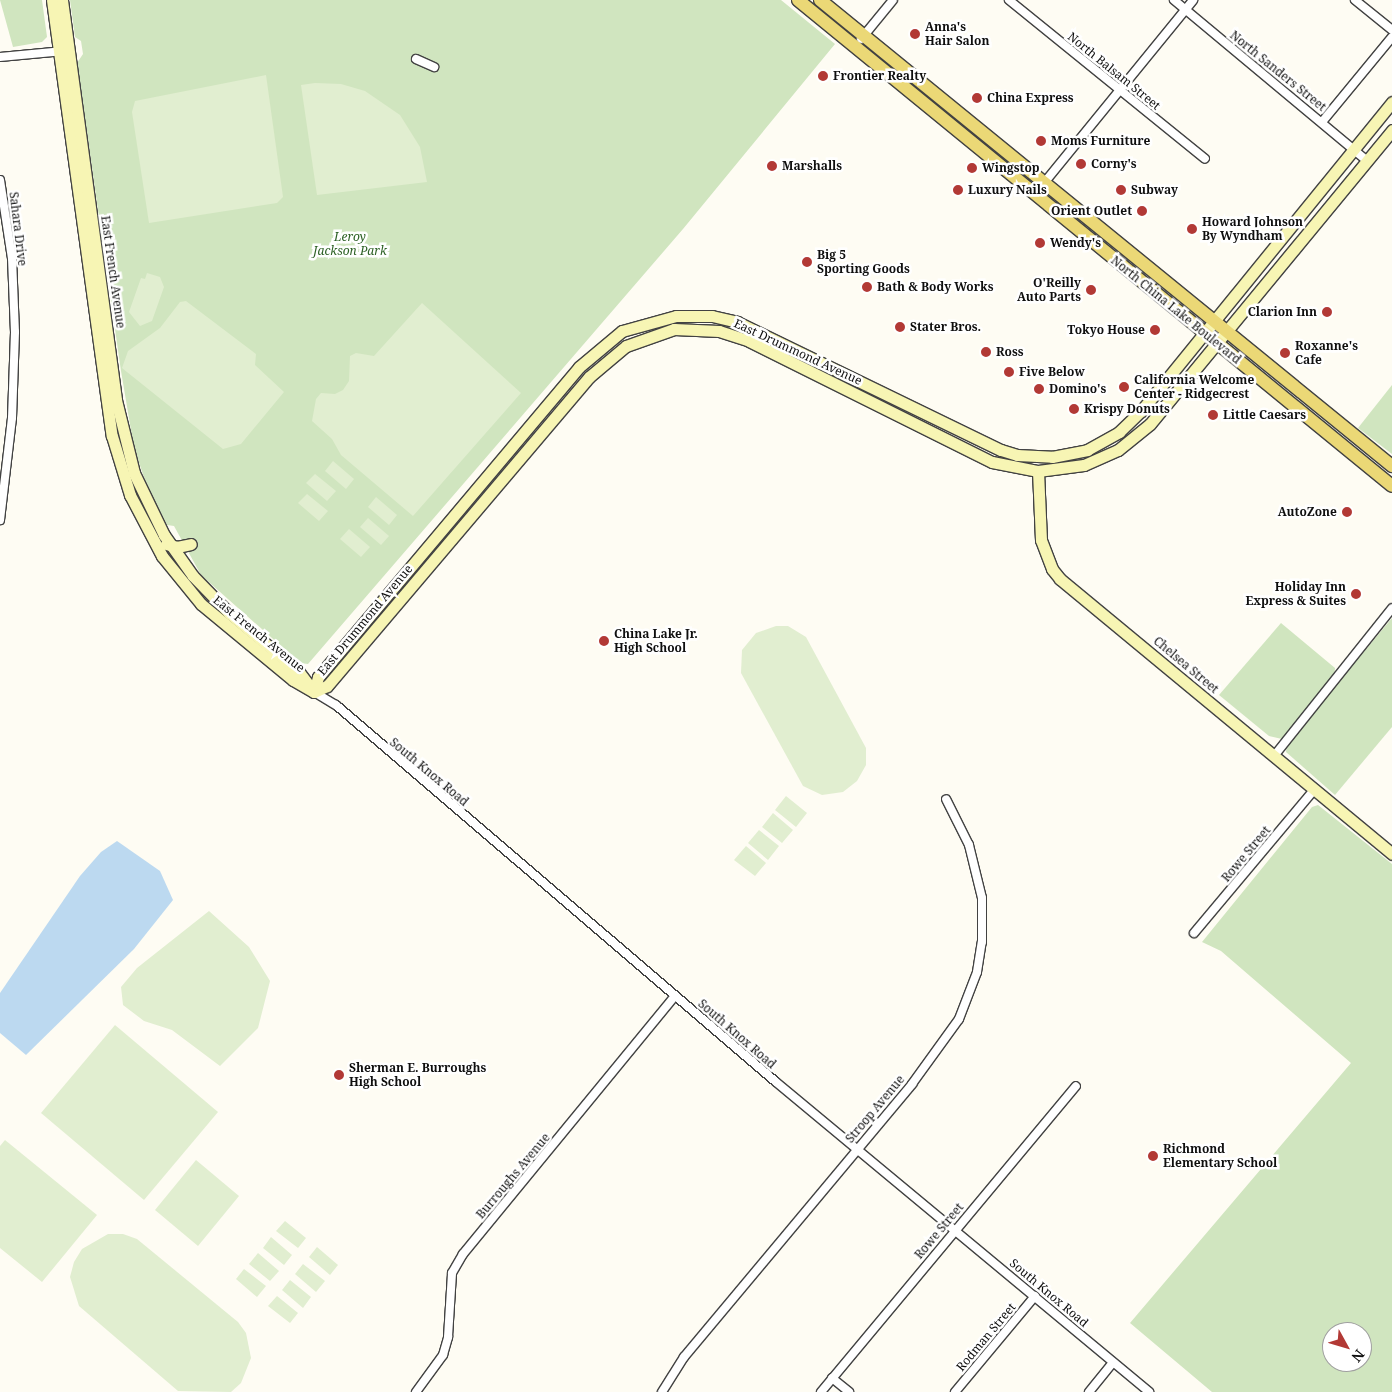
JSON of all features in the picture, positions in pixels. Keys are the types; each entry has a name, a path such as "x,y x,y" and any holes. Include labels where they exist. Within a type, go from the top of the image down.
{"main road":[{"name":"North China Lake Boulevard","path":"798,0 1392,486"},
{"name":"North China Lake Boulevard","path":"820,0 1392,466"}],"street":[{"name":"East French Avenue","path":"52,0 64,51 71,66 121,430 139,487 171,546 208,595 299,672 314,692"},
{"name":"East French Avenue","path":"62,0 64,51 112,436 119,463 144,526 186,586 223,624 293,680 314,692"},
{"path":"855,46 893,0"},
{"name":"North Balsam Street","path":"1009,0 1205,159"},
{"name":"North Sanders Street","path":"1174,0 1367,161"},
{"path":"1044,183 1193,0"},
{"path":"1355,0 1392,30"},
{"path":"1322,122 1392,38"},
{"path":"0,57 64,51"},
{"path":"416,59 434,67"},
{"name":"East Drummond Avenue","path":"314,692 318,677 579,367 603,344 637,325 691,315 737,322 994,447 1017,455 1039,457 1087,450 1119,432 1141,411 1392,102"},
{"name":"East Drummond Avenue","path":"314,692 327,686 598,367 626,346 657,333 690,328 732,335 992,462 1038,471 1090,463 1129,443 1150,424 1227,333 1392,130"},
{"name":"Sahara Drive","path":"0,180 12,258 15,332 12,418 0,520"},
{"name":"Chelsea Street","path":"1039,457 1041,540 1052,569 1060,579 1392,854"},
{"path":"119,463 161,540 171,546 191,544"},
{"path":"1274,756 1392,608"},
{"name":"South Knox Road","path":"314,692 336,705 675,996 1149,1392"},
{"name":"Rowe Street","path":"1194,933 1315,789"},
{"name":"Stroop Avenue","path":"662,1392 684,1357 943,1044 958,1020 977,972 982,934 979,879 969,845 946,799"},
{"name":"Burroughs Avenue","path":"416,1392 443,1355 448,1337 452,1273 462,1254 675,996"},
{"name":"Rowe Street","path":"821,1392 1076,1086"},
{"name":"Rodman Street","path":"955,1392 1035,1296"},
{"path":"1089,1392 1113,1362"},
{"path":"832,1378 849,1392"}],"green space":[{"path":"0,0 42,0 47,37 42,42 13,47"},
{"name":"Leroy Jackson Park","path":"70,0 781,0 835,44 683,229 308,664 300,663 201,575 174,526 167,525 147,486 134,448 121,371 77,63 83,54 81,41 75,37"},
{"path":"266,75 283,197 277,203 149,223 132,112 135,101"},
{"path":"315,83 341,84 365,91 400,115 420,147 427,182 317,195 301,85"},
{"path":"147,273 160,277 164,287 152,321 140,326 129,312 141,278 145,279"},
{"path":"186,301 256,354 255,365 284,392 241,444 223,449 122,368 128,351 160,328 180,302"},
{"path":"422,303 521,393 413,516 341,455 332,439 312,421 316,399 321,393 335,394 343,390 349,381 350,356 356,353 374,356"},
{"path":"1392,385 1392,454 1358,428"},
{"path":"333,461 354,479 346,489 325,471"},
{"path":"315,474 336,491 327,501 306,483"},
{"path":"307,494 328,511 319,521 298,503"},
{"path":"376,497 397,515 389,525 368,507"},
{"path":"368,518 389,536 381,545 360,527"},
{"path":"349,529 370,547 361,557 340,539"},
{"path":"1392,618 1392,727 1335,795 1286,752 1287,744"},
{"path":"1281,623 1335,668 1334,679 1282,739 1269,736 1219,695"},
{"path":"776,626 788,626 806,637 866,748 866,765 857,781 843,792 822,795 803,786 741,673 742,650 756,633"},
{"path":"786,796 807,813 796,827 775,810"},
{"path":"1318,805 1392,864 1392,1392 1212,1392 1130,1323 1351,1063 1221,951 1202,942 1312,807"},
{"path":"773,813 793,830 782,843 762,827"},
{"path":"759,830 779,846 768,860 748,843"},
{"path":"746,846 766,863 755,876 734,860"},
{"path":"209,911 249,947 270,981 258,1028 220,1066 172,1030 144,1021 123,1005 121,987 137,968"},
{"path":"115,1025 218,1112 144,1200 41,1113"},
{"path":"5,1140 97,1215 42,1282 0,1248 0,1146"},
{"path":"196,1160 239,1196 198,1246 155,1210"},
{"path":"285,1221 306,1238 298,1248 276,1231"},
{"path":"108,1234 123,1234 137,1239 238,1322 246,1333 251,1358 241,1383 231,1392 178,1391 79,1306 70,1277 74,1262 82,1249"},
{"path":"271,1237 292,1255 284,1265 263,1248"},
{"path":"317,1247 338,1265 330,1275 309,1257"},
{"path":"258,1253 279,1271 270,1281 249,1264"},
{"path":"303,1264 325,1281 316,1292 295,1274"},
{"path":"244,1269 266,1286 257,1297 236,1279"},
{"path":"290,1280 311,1297 303,1308 282,1290"},
{"path":"277,1296 298,1313 290,1323 268,1306"}],"water":[{"path":"117,841 160,871 173,900 134,949 26,1055 0,1033 0,993 80,876 101,852"}],"place":[{"name":"Anna's Hair Salon","path":"915,34"},
{"name":"Frontier Realty","path":"823,76"},
{"name":"China Express","path":"977,98"},
{"name":"Moms Furniture","path":"1041,141"},
{"name":"Corny's","path":"1081,164"},
{"name":"Marshalls","path":"772,166"},
{"name":"Wingstop","path":"972,168"},
{"name":"Luxury Nails","path":"958,190"},
{"name":"Subway","path":"1121,190"},
{"name":"Orient Outlet","path":"1142,211"},
{"name":"Howard Johnson By Wyndham","path":"1192,229"},
{"name":"Wendy's","path":"1040,243"},
{"name":"Big 5 Sporting Goods","path":"807,262"},
{"name":"Bath & Body Works","path":"867,287"},
{"name":"O'Reilly Auto Parts","path":"1091,290"},
{"name":"Clarion Inn","path":"1327,312"},
{"name":"Stater Bros.","path":"900,327"},
{"name":"Tokyo House","path":"1155,330"},
{"name":"Ross","path":"986,352"},
{"name":"Roxanne's Cafe","path":"1285,353"},
{"name":"Five Below","path":"1009,372"},
{"name":"California Welcome Center - Ridgecrest","path":"1124,387"},
{"name":"Domino's","path":"1039,389"},
{"name":"Krispy Donuts","path":"1074,409"},
{"name":"Little Caesars","path":"1213,415"},
{"name":"AutoZone","path":"1347,512"},
{"name":"Holiday Inn Express & Suites","path":"1356,594"},
{"name":"China Lake Jr. High School","path":"604,641"},
{"name":"Sherman E. Burroughs High School","path":"339,1075"},
{"name":"Richmond Elementary School","path":"1153,1156"}]}
